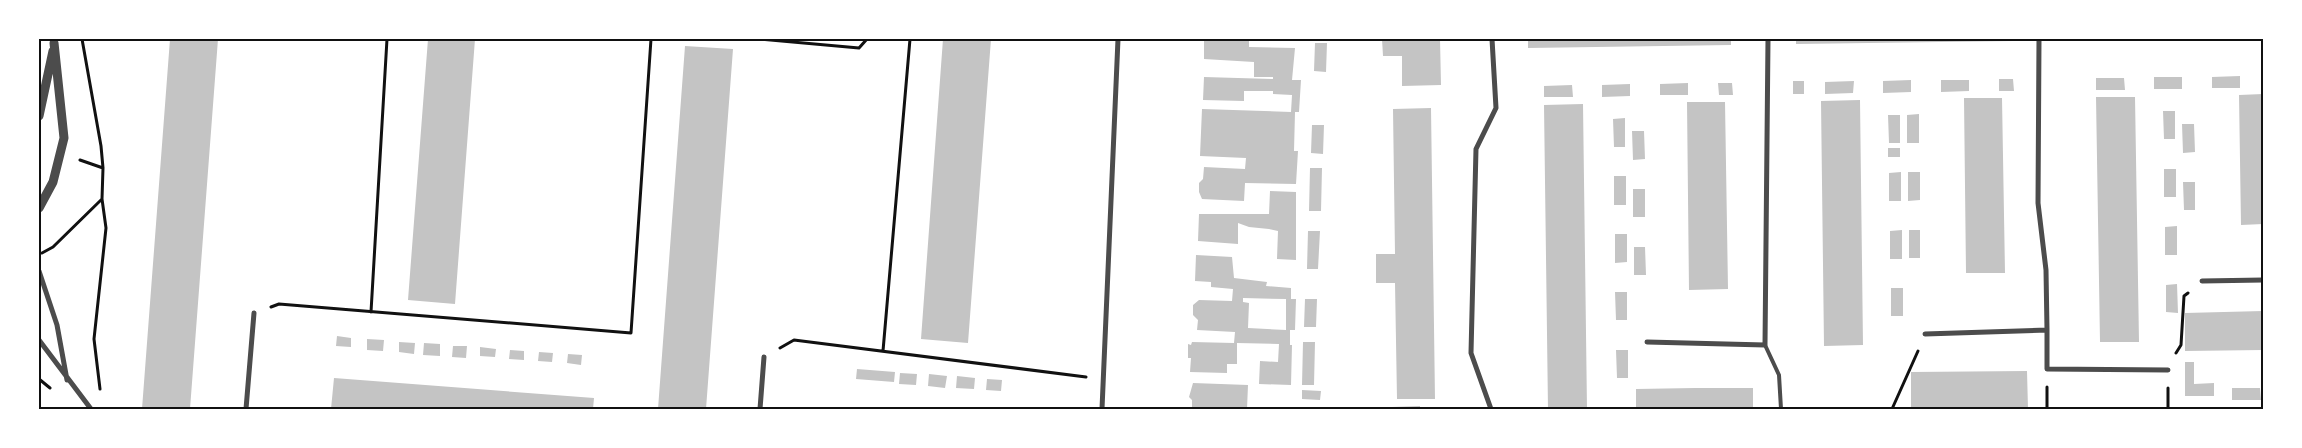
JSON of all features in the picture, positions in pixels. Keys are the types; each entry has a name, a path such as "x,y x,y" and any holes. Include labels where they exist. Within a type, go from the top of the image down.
{"street":[{"path":"1102,409 1118,39"},
{"path":"1491,409 1472,353 1476,149 1496,108 1492,39"},
{"path":"1647,342 1765,345 1768,39"},
{"path":"2039,39 2038,203 2046,270 2047,369 2168,370"},
{"path":"39,116 55,41"},
{"path":"39,208 53,182 64,138 55,41"},
{"path":"39,271 57,325 67,380"},
{"path":"2202,281 2263,280"},
{"path":"246,409 254,313"},
{"path":"1925,334 2047,330"},
{"path":"39,340 67,380 91,409"},
{"path":"760,409 764,357"}],"lane":[{"path":"1765,345 1779,375 1781,409"}],"path":[{"path":"82,39 101,146 103,168 102,200 106,228 94,339 101,396"},
{"path":"371,312 387,39"},
{"path":"254,313 279,304 631,332 651,39"},
{"path":"760,39 859,48 867,39"},
{"path":"883,351 910,39"},
{"path":"39,254 53,248 102,200"},
{"path":"2168,409 2168,370 2180,345 2184,296 2202,281"},
{"path":"1892,409 1925,334"},
{"path":"764,357 794,340 1103,379"}],"building":[{"path":"170,39 218,39 190,409 142,409"},
{"path":"428,39 475,39 455,304 408,300"},
{"path":"943,39 991,39 968,343 921,339"},
{"path":"1204,39 1249,39 1249,47 1295,48 1292,80 1301,80 1299,112 1295,112 1294,151 1298,151 1296,184 1245,183 1244,201 1202,199 1199,192 1199,183 1203,179 1204,167 1245,169 1246,158 1200,156 1202,109 1291,112 1292,95 1273,94 1273,91 1244,91 1244,101 1203,100 1204,77 1273,79 1273,77 1254,77 1254,62 1204,59"},
{"path":"1382,39 1440,39 1441,85 1402,86 1402,56 1383,56"},
{"path":"1528,39 1731,39 1731,45 1528,48"},
{"path":"1796,39 2013,39 2013,41 1796,44"},
{"path":"1315,43 1327,43 1326,72 1314,71"},
{"path":"685,46 733,49 706,409 658,409"},
{"path":"2240,76 2240,88 2212,88 2212,77"},
{"path":"2154,77 2182,77 2182,89 2154,89"},
{"path":"2096,78 2124,78 2125,90 2096,90"},
{"path":"1999,79 2013,79 2014,91 1999,91"},
{"path":"1911,80 1911,92 1883,93 1883,81"},
{"path":"1941,80 1969,80 1969,91 1941,92"},
{"path":"1793,81 1804,81 1804,94 1793,94"},
{"path":"1854,81 1853,93 1825,94 1825,82"},
{"path":"1688,83 1688,95 1660,95 1660,84"},
{"path":"1718,83 1732,83 1733,95 1719,95"},
{"path":"1630,84 1630,96 1602,97 1602,85"},
{"path":"1572,85 1573,97 1544,97 1544,86"},
{"path":"2263,94 2263,224 2241,225 2239,95"},
{"path":"2096,97 2135,97 2139,342 2100,342"},
{"path":"1964,98 2002,98 2005,273 1966,273"},
{"path":"1860,100 1863,345 1824,346 1821,101"},
{"path":"1687,102 1725,102 1728,289 1689,290"},
{"path":"1583,104 1587,409 1548,409 1544,105"},
{"path":"1431,108 1435,399 1397,399 1395,283 1376,283 1376,254 1395,254 1393,109"},
{"path":"2163,111 2175,111 2175,139 2164,139"},
{"path":"1919,114 1919,143 1907,143 1907,115"},
{"path":"1888,115 1900,115 1900,143 1889,143"},
{"path":"1625,118 1625,147 1614,147 1613,119"},
{"path":"2182,124 2194,124 2195,152 2183,153"},
{"path":"1312,125 1324,125 1323,154 1311,153"},
{"path":"1632,131 1644,131 1645,159 1633,160"},
{"path":"1888,148 1900,148 1900,157 1888,157"},
{"path":"1310,168 1322,168 1321,211 1309,211"},
{"path":"2164,169 2176,169 2176,197 2164,197"},
{"path":"1901,172 1901,201 1889,201 1889,173"},
{"path":"1908,172 1920,172 1920,200 1908,201"},
{"path":"1614,176 1626,176 1626,205 1614,205"},
{"path":"2183,182 2195,182 2195,210 2184,210"},
{"path":"1633,189 1645,189 1645,217 1633,217"},
{"path":"1270,191 1296,192 1296,260 1277,259 1278,231 1269,229 1249,227 1238,223 1238,244 1198,241 1199,214 1269,214"},
{"path":"2177,226 2177,255 2165,255 2165,227"},
{"path":"1902,230 1902,259 1890,259 1890,231"},
{"path":"1909,230 1920,230 1920,258 1909,258"},
{"path":"1308,231 1320,231 1318,269 1307,269"},
{"path":"1615,234 1627,234 1627,262 1615,263"},
{"path":"1634,247 1645,247 1646,275 1634,275"},
{"path":"1196,255 1232,257 1234,278 1267,282 1266,286 1291,288 1291,299 1296,299 1295,330 1290,330 1290,345 1292,345 1291,385 1259,384 1260,361 1278,362 1279,344 1237,343 1237,364 1227,364 1227,373 1190,372 1191,358 1188,358 1188,344 1191,345 1192,342 1234,343 1235,332 1197,330 1198,320 1193,315 1193,305 1199,300 1232,301 1233,289 1211,287 1211,282 1195,281","holes":["1243,298 1286,299 1286,330 1248,328 1249,303 1243,302"]},
{"path":"2177,284 2178,313 2166,312 2166,285"},
{"path":"1891,288 1903,288 1903,316 1891,316"},
{"path":"1615,292 1627,292 1627,320 1616,320"},
{"path":"1305,299 1317,299 1316,327 1304,327"},
{"path":"2263,311 2263,350 2185,351 2185,313"},
{"path":"337,336 351,338 351,347 336,346"},
{"path":"367,339 384,340 383,351 367,350"},
{"path":"399,342 415,343 414,354 399,352"},
{"path":"1303,342 1315,342 1314,385 1302,385"},
{"path":"424,343 440,344 440,356 423,355"},
{"path":"453,346 467,346 466,358 452,357"},
{"path":"480,347 496,349 495,357 480,356"},
{"path":"510,350 524,351 524,360 509,359"},
{"path":"1616,350 1628,350 1628,378 1617,378"},
{"path":"539,352 553,353 552,362 538,361"},
{"path":"568,354 582,355 581,365 567,363"},
{"path":"2185,362 2194,362 2194,384 2214,383 2214,396 2185,396"},
{"path":"857,369 895,372 894,382 856,379"},
{"path":"2027,371 2028,409 1911,409 1911,372"},
{"path":"900,373 917,374 916,385 899,384"},
{"path":"929,374 947,376 945,388 928,386"},
{"path":"957,376 975,378 974,389 956,388"},
{"path":"334,378 594,398 593,409 331,409"},
{"path":"987,379 1002,380 1001,391 986,390"},
{"path":"1193,383 1248,385 1247,409 1192,409 1192,400 1189,397"},
{"path":"1753,388 1753,409 1636,409 1636,389"},
{"path":"2232,388 2260,388 2261,400 2232,400"},
{"path":"1302,390 1321,391 1320,400 1302,399"},
{"path":"1420,406 1420,409 1392,409 1392,407"}]}
